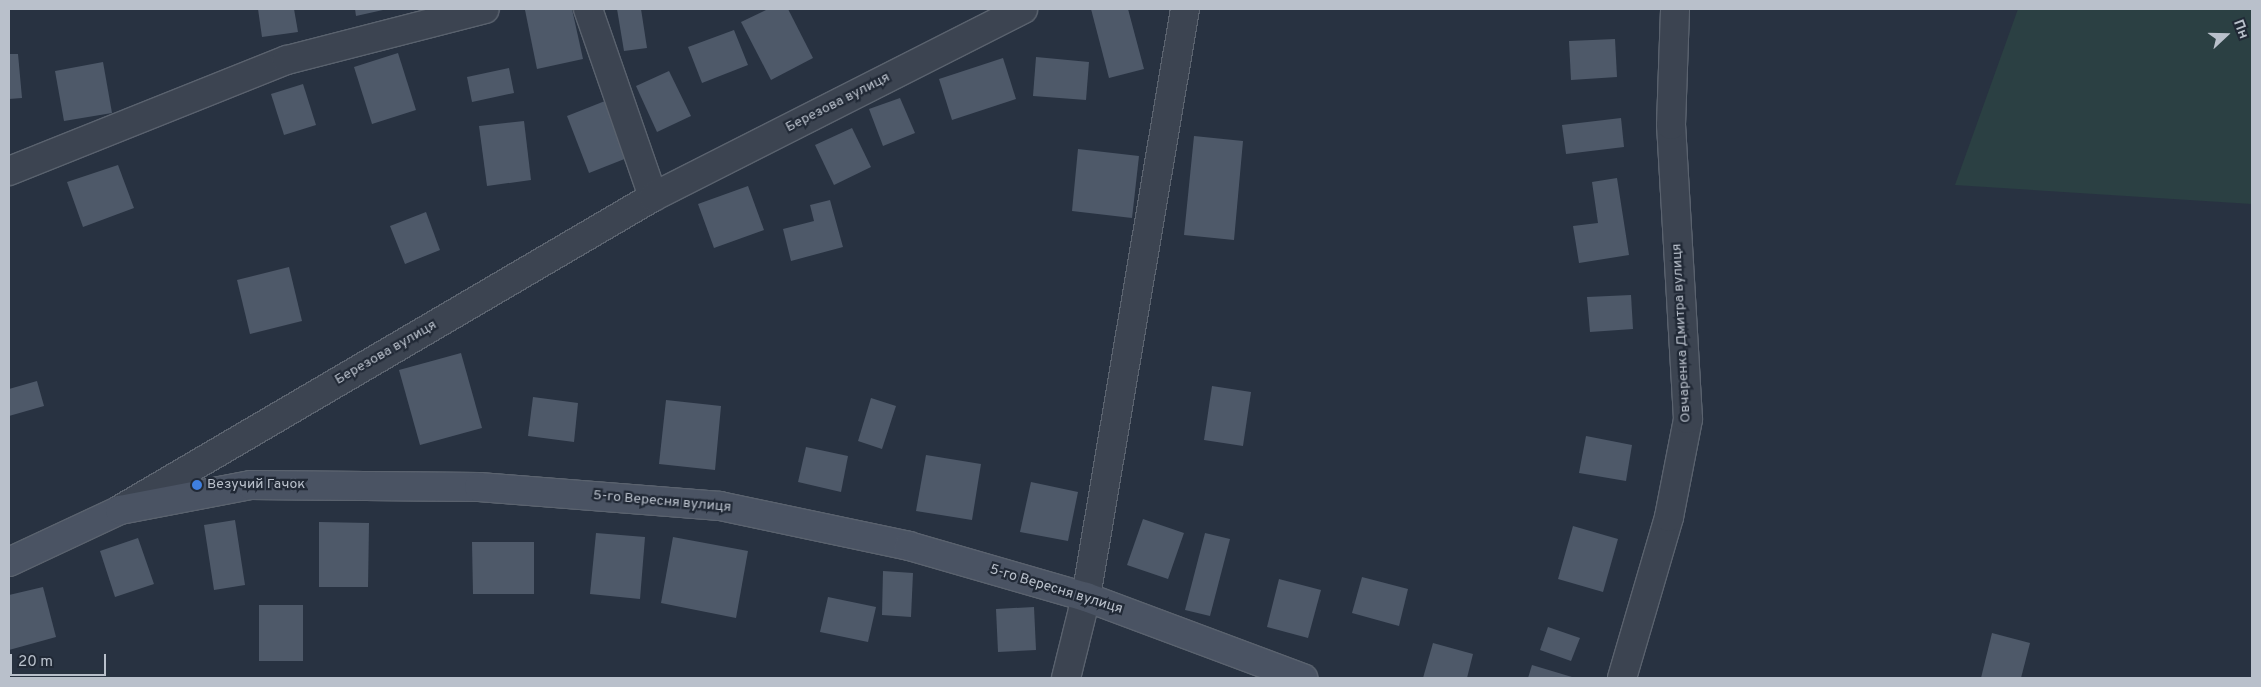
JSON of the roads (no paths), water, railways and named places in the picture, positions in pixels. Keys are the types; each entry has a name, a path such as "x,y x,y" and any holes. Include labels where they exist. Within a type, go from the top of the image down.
{"street":[{"path":"9,171 287,60 485,9"},
{"path":"588,9 653,197"},
{"name":"Березова вулиця","path":"120,510 653,197 1023,9"},
{"path":"1066,678 1086,597 1185,9"},
{"name":"Овчаренка Дмитра вулиця","path":"1622,678 1669,516 1688,419 1671,125 1675,9"},
{"name":"5-го Вересня вулиця","path":"9,562 120,510 251,485 479,487 720,506 909,546 1086,597 1303,678"}],"place":[{"name":"Везучий Гачок","path":"197,485"}]}
